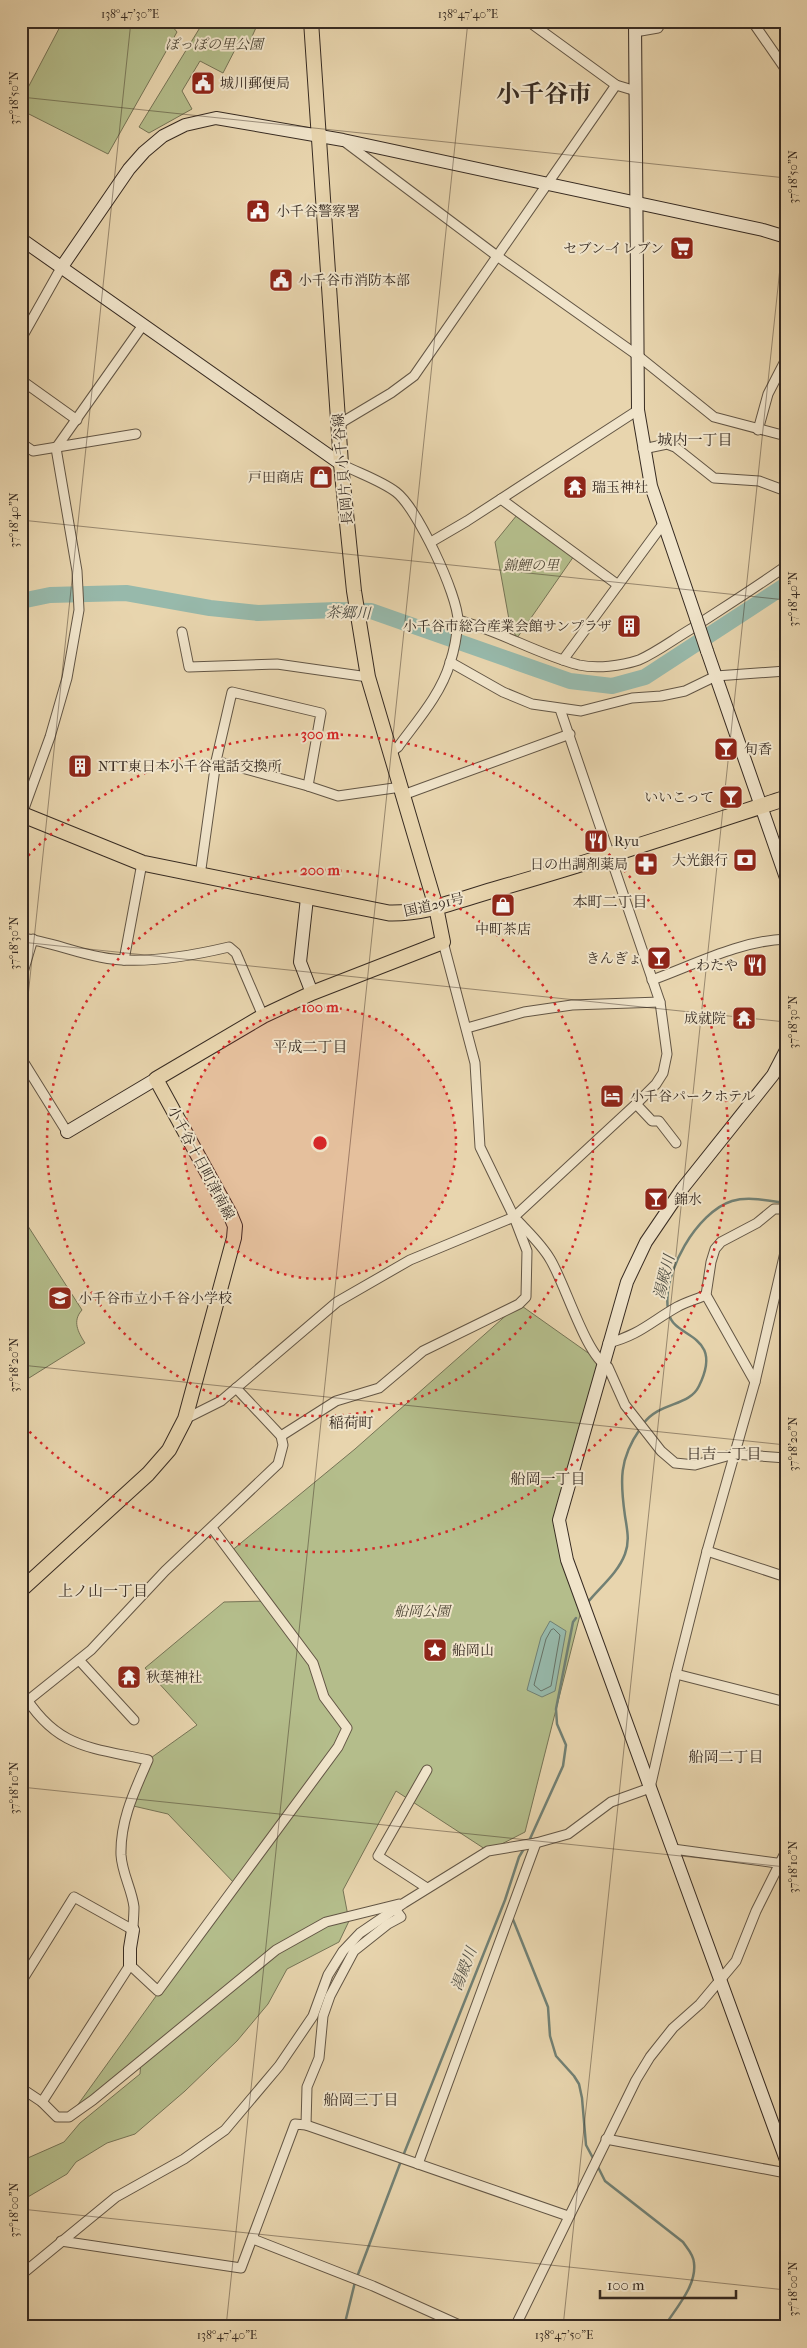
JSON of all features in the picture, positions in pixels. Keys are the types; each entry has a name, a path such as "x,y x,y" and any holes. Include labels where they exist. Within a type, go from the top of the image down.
{"highway":[{"name":"国道291号","path":"22,814 142,863 307,898 401,914 436,907 610,856 786,798"}],"main road":[{"name":"長岡片貝小千谷線","path":"311,21 341,464 354,591 368,677 436,907"},
{"path":"156,1080 263,1016 312,994 443,942 436,907"},
{"name":"小千谷十日町津南線","path":"21,1590 148,1474 169,1450 185,1419 234,1238 234,1226 230,1214 156,1080"}],"street":[{"path":"528,21 616,85 636,91"},
{"path":"662,21 658,28 635,27 638,204 638,410 643,449 663,524 786,878"},
{"path":"752,21 786,70"},
{"path":"339,424 391,393 414,376 616,85"},
{"path":"21,339 61,268 129,169 163,136 198,120 216,118 343,140 545,185 763,230 786,237"},
{"path":"343,140 497,256 637,355 714,417 786,436"},
{"path":"21,240 341,464 396,492 413,513 431,542 443,572 457,622 450,662 442,683 398,747 390,752"},
{"path":"22,814 50,738 67,678 79,610 77,571 56,448 143,325"},
{"path":"758,430 768,394 786,359"},
{"path":"21,380 77,420"},
{"path":"431,542 638,410"},
{"path":"21,443 33,451 136,434"},
{"path":"643,449 666,444 675,447 714,478 759,481 786,491"},
{"path":"501,499 618,585"},
{"path":"563,660 663,524"},
{"path":"457,622 486,628 537,651 590,667 623,664 639,659 678,637 786,566"},
{"path":"182,632 189,667 277,664 368,677"},
{"path":"450,662 503,692 532,704 581,711 632,698 661,696 685,691 716,676 786,671"},
{"path":"200,876 216,761 232,692 321,713 308,786"},
{"path":"185,1419 221,1401 337,1302 410,1260 514,1217 636,1104 656,1084 663,1073 667,1054 660,1002 560,709"},
{"path":"216,761 338,796 402,791 570,734"},
{"path":"124,960 142,863"},
{"path":"307,898 300,962 312,994"},
{"path":"21,938 33,939 100,957 124,960 162,957 229,947 236,953 263,1016"},
{"path":"652,980 747,944 786,938"},
{"path":"21,979 33,939"},
{"path":"281,1436 336,1401 379,1388 423,1352 519,1304 526,1297 527,1251 514,1217 480,1148 475,1063 443,942"},
{"path":"467,1028 524,1012 572,1005 660,1002"},
{"path":"786,1050 773,1075 682,1189 646,1242 626,1282 559,1520 567,1560 786,2160"},
{"path":"21,1058 67,1132 156,1080"},
{"path":"636,1104 652,1121 659,1121 676,1143"},
{"path":"755,1382 706,1295 711,1262 715,1249 721,1242 757,1223 774,1210 786,1209"},
{"path":"514,1217 550,1258 586,1338 602,1364 608,1366 625,1405 661,1451 676,1463 695,1465 734,1454 786,1458"},
{"path":"650,1788 676,1674 755,1382 786,1248"},
{"path":"608,1343 626,1339 672,1310 706,1295"},
{"path":"24,1704 91,1650 164,1570 212,1528 278,1464 283,1445 281,1436 236,1388"},
{"path":"130,1965 158,1991 338,1747 347,1728 324,1697 313,1663 212,1528"},
{"path":"708,1551 786,1577"},
{"path":"79,1660 134,1720"},
{"path":"676,1674 786,1702"},
{"path":"21,1690 24,1704 55,1732 80,1745 148,1760 138,1778 124,1821 121,1856 134,1907 130,1965 42,2102"},
{"path":"427,1770 378,1856 427,1888"},
{"path":"21,2275 116,2197 184,2159 225,2130 279,2066 313,2016 321,1990 343,1951 360,1933 404,1902 488,1850 534,1843 568,1834 611,1802 650,1788"},
{"path":"418,2164 534,1843"},
{"path":"673,1849 783,1864"},
{"path":"515,2327 636,2080 650,2057 673,2028 700,2004 736,1961 756,1911 783,1864 786,1851"},
{"path":"21,1982 74,1897 133,1930"},
{"path":"21,2088 42,2102 57,2117 69,2117 93,2100 276,1950 326,1922 404,1902"},
{"path":"306,2125 308,2087 320,2058 323,2016 330,1996 354,1951 388,1924 401,1918 395,1909"},
{"path":"61,2241 242,2268 295,2124 306,2125 568,2216"},
{"path":"606,2139 786,2173"},
{"path":"253,2239 373,2286 464,2327"}],"green space":[{"path":"63,21 168,21 177,32 108,154 21,110 21,101"},
{"name":"ぽっぽの里公園","path":"204,21 259,21 250,41 240,40 223,73 200,61 182,91 192,109 149,133 139,127"},
{"name":"錦鯉の里","path":"517,515 574,556 517,638 510,625 495,542"},
{"name":"小千谷市立小千谷小学校","path":"26,1223 82,1310 77,1318 77,1326 85,1343 21,1383 21,1226"},
{"name":"船岡公園","path":"519,1304 608,1367 559,1520 583,1603 525,1832 488,1851 396,1791 343,1890 349,1921 339,1942 287,1969 268,2004 237,2041 185,2091 135,2134 107,2143 76,2162 67,2174 21,2201 21,2161 64,2142 80,2123 140,2074 141,2060 69,2117 236,1885 168,1814 129,1805 148,1760 197,1725 145,1668 224,1602 267,1601 230,1552 355,1449"}],"water":[{"path":"550,1621 566,1631 555,1691 542,1697 527,1690 541,1637"}],"waterway":[{"name":"茶郷川","path":"21,601 50,595 126,593 210,608 258,613 336,610 371,611 570,681 612,686 645,677 786,585"},
{"name":"湯殿川","path":"668,1309 668,1294 676,1262 706,1217 719,1207 732,1201 759,1199 786,1203"},
{"name":"湯殿川","path":"643,1424 658,1411 688,1398 694,1393 699,1386 705,1369 706,1356 702,1347 696,1340 679,1328 669,1314"},
{"name":"湯殿川","path":"588,1602 618,1567 627,1549 628,1535 622,1492 623,1471 628,1450 640,1429"},
{"name":"湯殿川","path":"529,1841 563,1766 566,1745 557,1724 556,1709 573,1622 576,1618"},
{"name":"湯殿川","path":"403,2156 505,1900 519,1857 525,1847"},
{"path":"512,1917 548,2007 550,2036 556,2056 579,2084 586,2145 594,2160"},
{"name":"湯殿川","path":"357,2277 401,2161"},
{"path":"597,2165 605,2181 683,2242 693,2257 694,2272 689,2289 664,2327"},
{"name":"湯殿川","path":"344,2327 355,2282"}],"place":[{"name":"城川郵便局","path":"203,83"},
{"name":"小千谷警察署","path":"258,211"},
{"name":"セブン-イレブン","path":"682,248"},
{"name":"小千谷市消防本部","path":"281,280"},
{"name":"戸田商店","path":"321,477"},
{"name":"瑞玉神社","path":"575,487"},
{"name":"小千谷市総合産業会館サンプラザ","path":"629,626"},
{"name":"旬香","path":"726,749"},
{"name":"NTT東日本小千谷電話交換所","path":"80,766"},
{"name":"いいこって","path":"731,797"},
{"name":"Ryu","path":"596,841"},
{"name":"大光銀行","path":"745,860"},
{"name":"日の出調剤薬局","path":"646,864"},
{"name":"中町茶店","path":"503,905"},
{"name":"きんぎょ","path":"659,958"},
{"name":"わたや","path":"755,965"},
{"name":"成就院","path":"744,1018"},
{"name":"小千谷パークホテル","path":"612,1096"},
{"name":"錦水","path":"656,1199"},
{"name":"小千谷市立小千谷小学校","path":"60,1298"},
{"name":"船岡山","path":"435,1650"},
{"name":"秋葉神社","path":"129,1677"}],"district":[{"name":"小千谷市","path":"544,94"},
{"name":"城内一丁目","path":"695,440"},
{"name":"本町二丁目","path":"610,902"},
{"name":"平成二丁目","path":"310,1047"},
{"name":"稲荷町","path":"351,1423"},
{"name":"日吉一丁目","path":"724,1454"},
{"name":"船岡一丁目","path":"548,1479"},
{"name":"上ノ山一丁目","path":"103,1591"},
{"name":"船岡二丁目","path":"726,1757"},
{"name":"船岡三丁目","path":"361,2100"}]}
